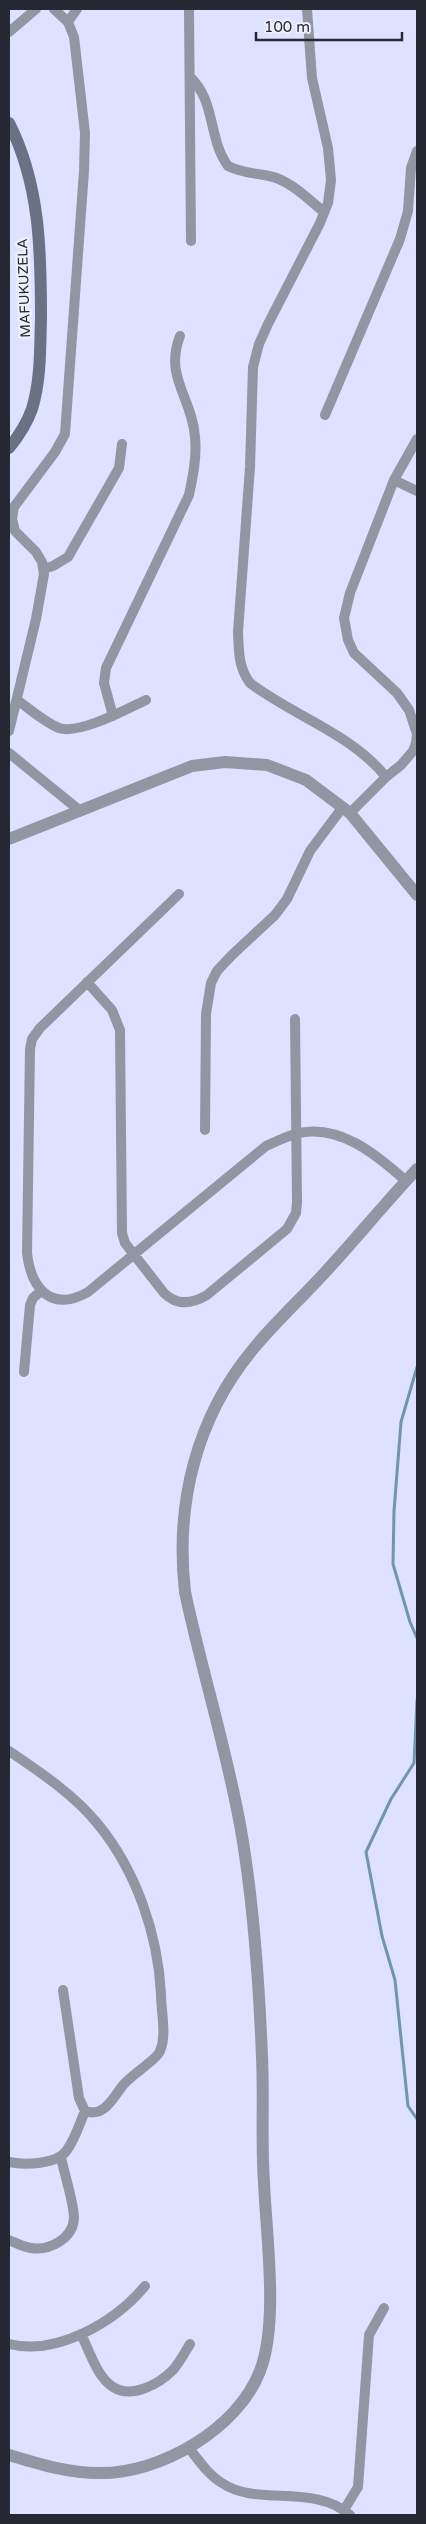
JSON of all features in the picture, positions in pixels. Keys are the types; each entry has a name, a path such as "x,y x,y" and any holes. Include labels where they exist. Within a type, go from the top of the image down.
{"main road":[{"name":"MAFUKUZELA","path":"9,123 24,155 29,174 35,205 41,286 41,364 37,386 32,410 23,428 9,448"}],"street":[{"path":"9,32 36,9"},
{"path":"9,731 43,587 43,569 36,552 15,531 12,519 14,507 55,452 65,434 68,413 86,133 74,38 68,22 54,9"},
{"path":"68,22 77,9"},
{"path":"189,9 191,241"},
{"path":"307,9 312,78 331,169 328,203 262,337 253,367 250,467 238,632 239,659 241,669 250,683 353,746 377,765 386,776"},
{"path":"190,77 204,94 217,144 228,166 248,174 269,176 284,181 324,212"},
{"path":"325,415 400,240 408,211 411,168 417,151"},
{"path":"114,716 104,683 106,668 189,495 195,465 195,437 192,416 176,377 174,363 175,349 180,336"},
{"path":"205,1130 206,1014 211,983 217,971 275,915 310,851 346,811 401,765 413,751 417,734 409,710 398,693 354,653 348,640 344,618 350,593 394,480 417,439"},
{"path":"43,569 53,566 68,556 119,468 122,444"},
{"path":"394,480 417,490"},
{"path":"17,700 59,728 71,730 114,716 146,700"},
{"path":"9,753 79,810"},
{"path":"9,839 192,766 225,762 267,765 306,780 346,811 417,895"},
{"path":"179,894 40,1028 32,1039 30,1049 27,1253 29,1270 41,1291 52,1298 63,1299 80,1296 266,1146 296,1133 323,1133 356,1143 381,1158 406,1181"},
{"path":"87,982 112,1010 120,1030 122,1225 125,1242 169,1298 190,1302 207,1295 277,1238 292,1221 297,1202 295,1019"},
{"path":"9,2455 62,2471 102,2474 162,2461 213,2431 248,2394 260,2371 268,2342 269,2317 263,2180 262,2056 255,1948 239,1822 185,1592 182,1545 187,1484 199,1442 212,1410 235,1373 254,1348 329,1268 417,1169"},
{"path":"24,1372 30,1305 33,1298 41,1291"},
{"path":"9,1751 42,1773 97,1824 129,1873 147,1915 159,1965 163,2038 160,2052 156,2058 136,2071 103,2111 94,2114 86,2111 79,2098 63,1990"},
{"path":"9,2162 22,2164 61,2157 67,2150 86,2111"},
{"path":"9,2240 28,2248 40,2249 54,2245 64,2239 74,2218 61,2157"},
{"path":"9,2344 20,2347 47,2345 81,2334 131,2302 145,2286"},
{"path":"188,2447 222,2484 236,2490 319,2499 347,2513 358,2487 369,2335 384,2308"},
{"path":"81,2334 103,2377 113,2387 126,2392 140,2391 160,2380 172,2370 190,2344"}],"waterway":[{"path":"417,1367 401,1422 394,1511 393,1564 410,1622 417,1638"},
{"path":"417,1700 414,1763 391,1799 366,1852 382,1936 395,1980 408,2106 417,2119"}]}
